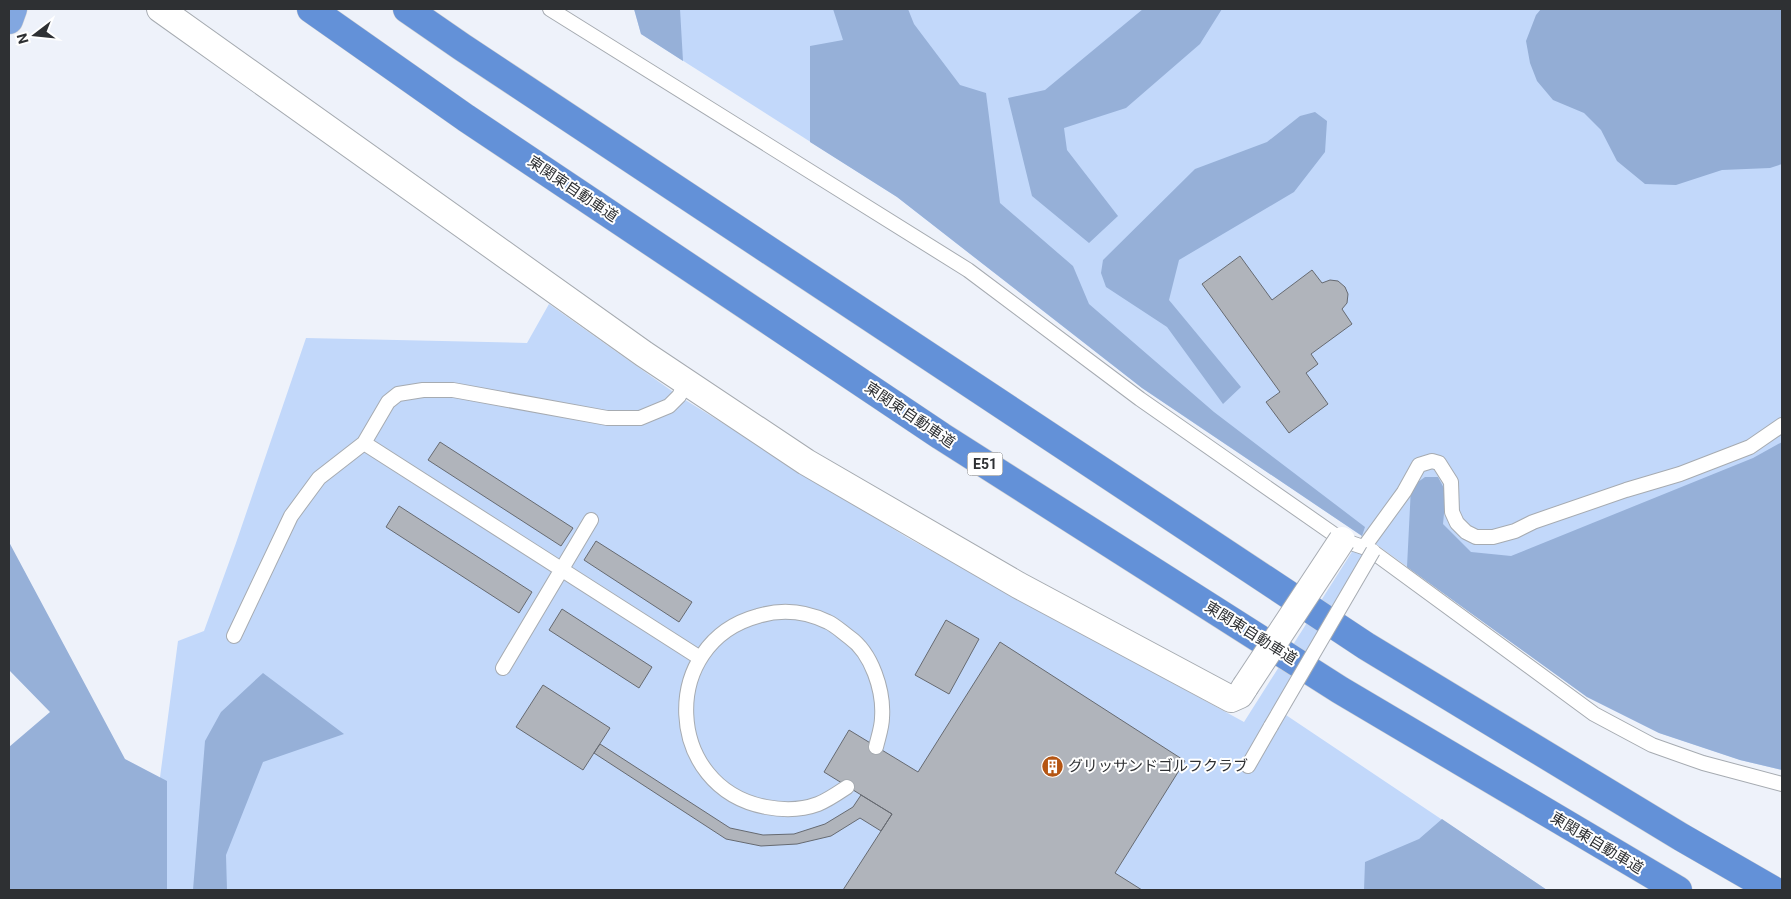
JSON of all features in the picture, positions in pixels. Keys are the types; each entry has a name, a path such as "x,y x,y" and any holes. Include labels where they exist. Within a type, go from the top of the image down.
{"highway":[{"path":"9,20 13,9"},
{"name":"東関東自動車道","path":"311,9 466,118 941,436 1340,690 1678,890"},
{"path":"407,9 1366,646 1681,837 1773,890"}],"street":[{"path":"160,9 636,348 806,462 1018,585 1230,699 1240,695 1360,546"}],"lane":[{"path":"550,9 968,270 1140,400 1360,546 1594,714 1652,745 1703,763 1782,784"},
{"path":"234,636 292,516 319,478 364,443 388,402 398,394 423,390 453,390 607,418 640,418 669,406 679,396 686,382"},
{"path":"1248,766 1271,726 1360,546 1404,492 1419,465 1432,461 1440,463 1451,482 1452,512 1457,523 1466,532 1476,537 1493,537 1515,531 1533,522 1626,490 1680,474 1750,447 1782,425"},
{"path":"364,443 700,658"},
{"path":"503,668 591,520"},
{"path":"847,787 817,804 783,810 749,804 719,786 697,759 686,725 687,690 700,658 719,636 743,620 771,612 800,613 828,622 852,639 870,662 881,690 882,719 876,747"}],"shaded area":[{"name":"グリッサンドゴルフクラブ","path":"634,9 1782,9 1782,770 1740,760 1659,733 1587,697 1373,542 1274,707 1547,890 147,890 178,641 204,631 306,338 527,343 549,304 679,396 908,538 1244,722 1362,536 1142,388 897,197 641,34"},
{"path":"634,9 680,9 683,61 641,34"},
{"path":"833,9 908,9 914,24 960,85 986,93 1000,203 1073,266 1089,304 1214,412 1365,527 1362,536 1142,388 897,197 810,142 810,46 843,40"},
{"path":"1143,9 1222,9 1200,44 1126,108 1064,128 1067,150 1118,216 1089,243 1032,196 1008,98 1045,90"},
{"path":"1541,9 1782,9 1782,164 1770,168 1722,170 1676,185 1645,184 1617,161 1601,130 1584,113 1553,100 1537,81 1530,63 1526,41 1536,15"},
{"path":"1315,112 1327,121 1325,152 1294,192 1179,260 1169,300 1241,387 1223,404 1167,327 1106,287 1101,273 1103,260 1195,169 1267,142 1300,116"},
{"path":"1782,442 1782,770 1740,760 1659,733 1587,697 1407,567 1411,487 1425,477 1438,477 1446,492 1443,524 1471,552 1511,556 1753,458"},
{"path":"9,542 125,759 167,781 167,890 9,890 9,747 50,712 9,670"},
{"path":"263,673 344,734 263,762 226,855 227,890 193,890 205,741 221,712"},
{"path":"1442,819 1547,890 1364,890 1365,862 1419,839"}],"building":[{"path":"1240,256 1272,300 1312,270 1322,283 1330,280 1338,281 1345,287 1348,294 1347,303 1342,309 1352,324 1311,354 1318,364 1306,373 1328,404 1289,433 1266,402 1280,392 1202,284"},
{"path":"440,442 573,528 561,546 428,460"},
{"path":"399,506 532,592 519,613 386,527"},
{"path":"596,541 692,602 679,622 584,560"},
{"path":"562,609 652,667 639,688 549,630"},
{"path":"946,620 979,639 949,694 915,675"},
{"name":"グリッサンドゴルフクラブ","path":"1000,642 1185,761 1115,873 1142,890 843,890 892,814 824,772 849,730 918,772"},
{"path":"543,685 610,728 583,770 516,727"},
{"path":"600,744 730,828 763,835 794,834 825,824 853,807 861,795 892,814 881,831 860,818 831,836 797,844 761,846 726,839 594,753"}],"place":[{"name":"グリッサンドゴルフクラブ","path":"1052,766"}]}
